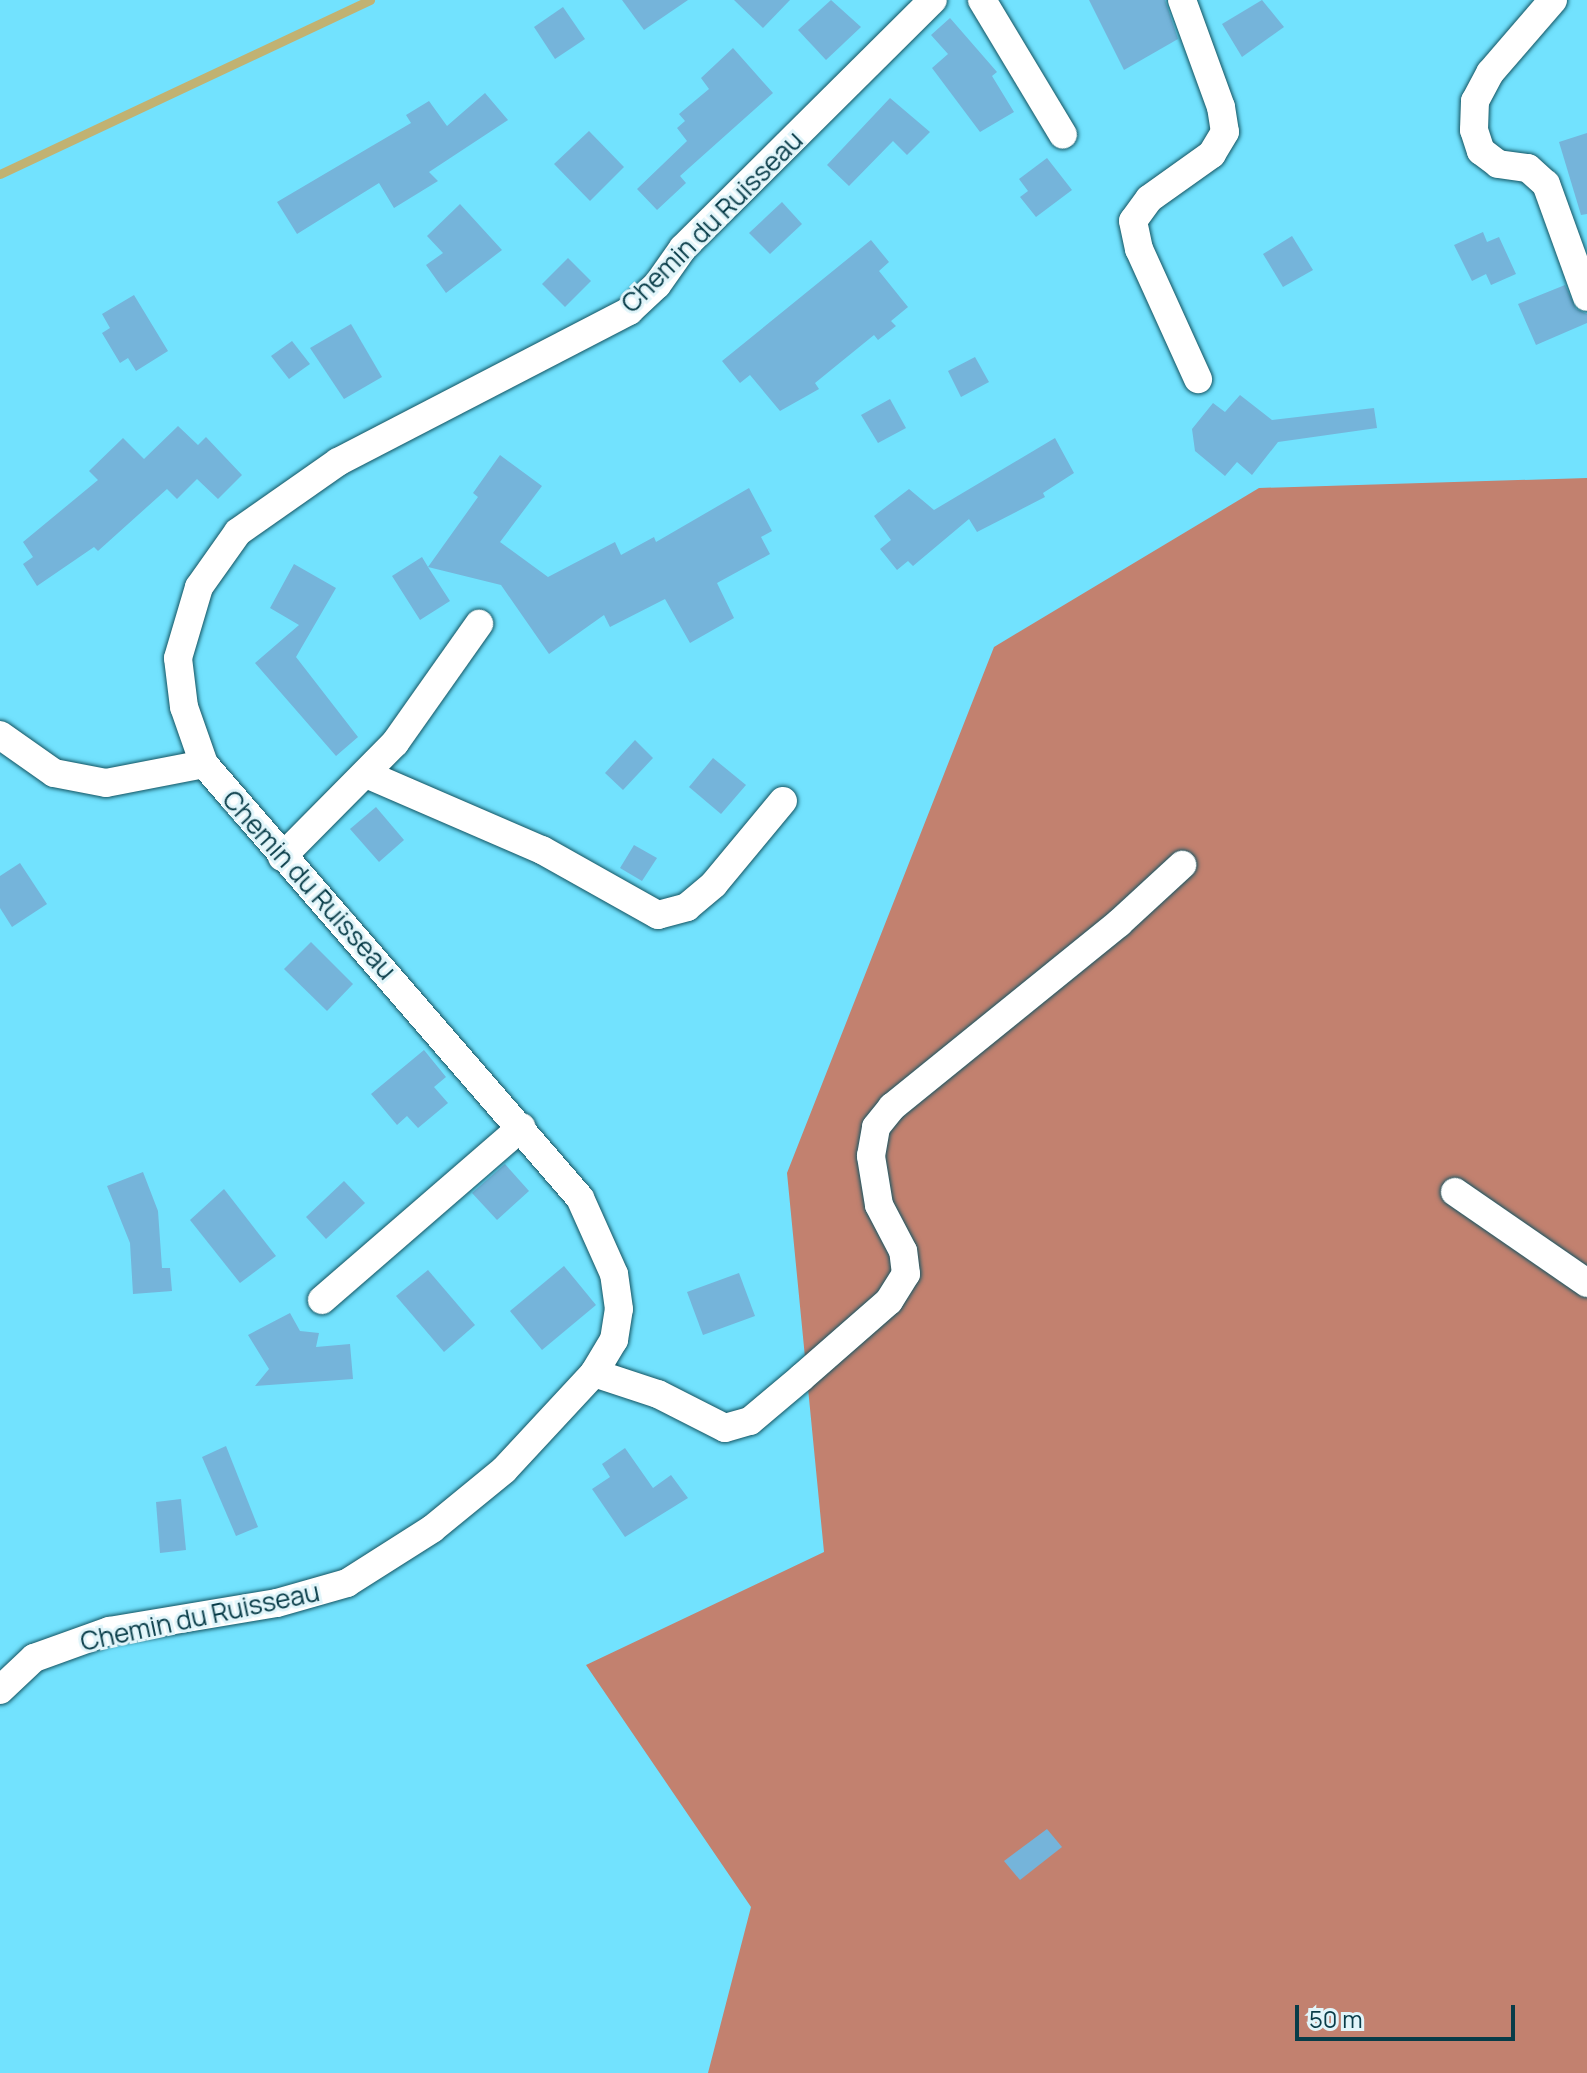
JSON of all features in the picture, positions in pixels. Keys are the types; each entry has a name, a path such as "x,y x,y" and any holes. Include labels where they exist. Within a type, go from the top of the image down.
{"street":[{"name":"Chemin du Ruisseau","path":"0,1690 34,1658 109,1631 277,1603 347,1583 432,1529 504,1470 594,1373 614,1340 619,1309 614,1274 580,1198 522,1127 282,857 204,764 184,707 178,658 199,587 238,532 338,462 629,311 657,285 683,248 933,0"},
{"path":"982,0 1063,135"},
{"path":"1182,0 1221,107 1225,132 1212,154 1149,199 1133,221 1139,249 1198,379"},
{"path":"1553,0 1490,73 1475,101 1474,130 1481,151 1498,164 1528,168 1546,184 1587,297"},
{"path":"282,857 395,743 479,624"},
{"path":"0,735 54,773 106,783 204,764"},
{"path":"366,774 542,850 658,915 687,907 714,884 783,801"},
{"path":"594,1373 658,1394 725,1428 750,1421 801,1378 889,1301 906,1274 903,1251 879,1205 871,1156 876,1127 892,1107 1119,923 1182,865"},
{"path":"322,1300 522,1127"},
{"path":"1455,1192 1587,1283"}],"shaded area":[{"path":"1587,478 1587,2073 708,2073 751,1907 586,1665 824,1552 787,1173 994,647 1259,488"}],"building":[{"path":"622,0 688,0 644,30"},
{"path":"734,0 790,0 763,28"},
{"path":"831,0 861,27 826,60 798,30"},
{"path":"1089,0 1165,0 1178,39 1124,70"},
{"path":"1262,0 1284,27 1242,57 1222,24"},
{"path":"563,7 585,39 555,59 534,27"},
{"path":"950,18 997,72 992,76 1014,112 980,132 932,68 948,54 931,35"},
{"path":"733,48 773,93 680,176 686,183 657,210 637,189 687,141 677,128 685,121 679,114 709,89 701,78"},
{"path":"485,93 508,120 429,172 438,181 394,208 379,183 297,234 277,202 411,123 406,115 429,101 447,126"},
{"path":"890,98 930,132 907,155 893,141 849,186 827,165"},
{"path":"589,131 624,167 590,201 554,164"},
{"path":"1587,133 1587,214 1581,215 1559,142"},
{"path":"1047,158 1072,190 1036,217 1020,197 1028,191 1019,179"},
{"path":"782,202 802,224 770,254 749,233"},
{"path":"460,204 502,250 446,293 426,265 443,253 427,236"},
{"path":"1483,232 1487,242 1499,237 1516,274 1491,285 1486,274 1472,281 1454,245"},
{"path":"1292,236 1313,270 1283,287 1263,254"},
{"path":"871,240 889,262 879,271 908,307 891,321 896,326 878,340 874,335 815,383 819,389 780,411 750,375 740,383 722,361"},
{"path":"568,258 591,281 565,307 542,284"},
{"path":"1565,285 1576,309 1587,314 1587,323 1536,345 1518,304"},
{"path":"134,295 168,351 136,371 128,358 120,363 102,333 110,328 102,314"},
{"path":"351,324 382,377 344,399 310,348"},
{"path":"292,341 310,364 289,379 271,356"},
{"path":"975,357 989,382 961,397 948,371"},
{"path":"1240,395 1272,420 1374,408 1377,428 1278,442 1252,475 1237,462 1225,476 1195,451 1192,429 1213,403 1225,412"},
{"path":"890,399 906,428 878,443 861,415"},
{"path":"178,426 198,445 206,437 242,475 218,499 197,479 177,499 167,489 98,551 94,547 37,586 23,564 33,557 23,542 98,480 89,471 123,438 144,459"},
{"path":"1055,438 1074,473 1043,493 1045,497 977,532 969,519 913,566 908,561 897,570 880,549 891,540 874,516 909,489 934,510"},
{"path":"500,455 542,486 500,542 548,577 615,542 621,555 654,537 656,542 749,488 772,531 761,537 770,554 717,583 734,618 690,643 665,599 610,627 604,615 549,654 501,585 428,567 478,497 473,493"},
{"path":"422,557 450,601 420,620 392,576"},
{"path":"294,564 336,588 296,657 358,737 336,756 255,663 299,625 270,608"},
{"path":"635,740 653,758 623,790 605,773"},
{"path":"713,758 746,785 721,814 689,787"},
{"path":"376,807 404,840 379,862 350,829"},
{"path":"634,845 657,858 642,881 620,868"},
{"path":"20,863 47,904 12,927 0,908 0,876"},
{"path":"311,942 353,984 327,1011 284,969"},
{"path":"424,1050 446,1077 434,1087 448,1103 418,1128 407,1116 397,1125 371,1094"},
{"path":"505,1164 529,1191 497,1220 472,1193"},
{"path":"143,1172 158,1211 162,1268 170,1268 172,1291 133,1294 130,1243 107,1186"},
{"path":"344,1181 365,1203 326,1239 306,1217"},
{"path":"224,1189 276,1256 240,1283 190,1220"},
{"path":"564,1266 596,1305 542,1350 510,1311"},
{"path":"428,1270 475,1325 444,1352 396,1296"},
{"path":"739,1273 755,1316 703,1335 687,1292"},
{"path":"290,1313 300,1331 319,1333 316,1347 350,1344 353,1379 255,1386 269,1369 248,1335"},
{"path":"226,1446 258,1527 236,1536 202,1457"},
{"path":"625,1448 653,1488 671,1475 688,1498 625,1537 592,1489 610,1477 602,1464"},
{"path":"181,1499 186,1550 160,1553 156,1502"},
{"path":"1047,1829 1062,1847 1020,1880 1004,1861"}],"waterway":[{"path":"0,174 370,0"}]}
